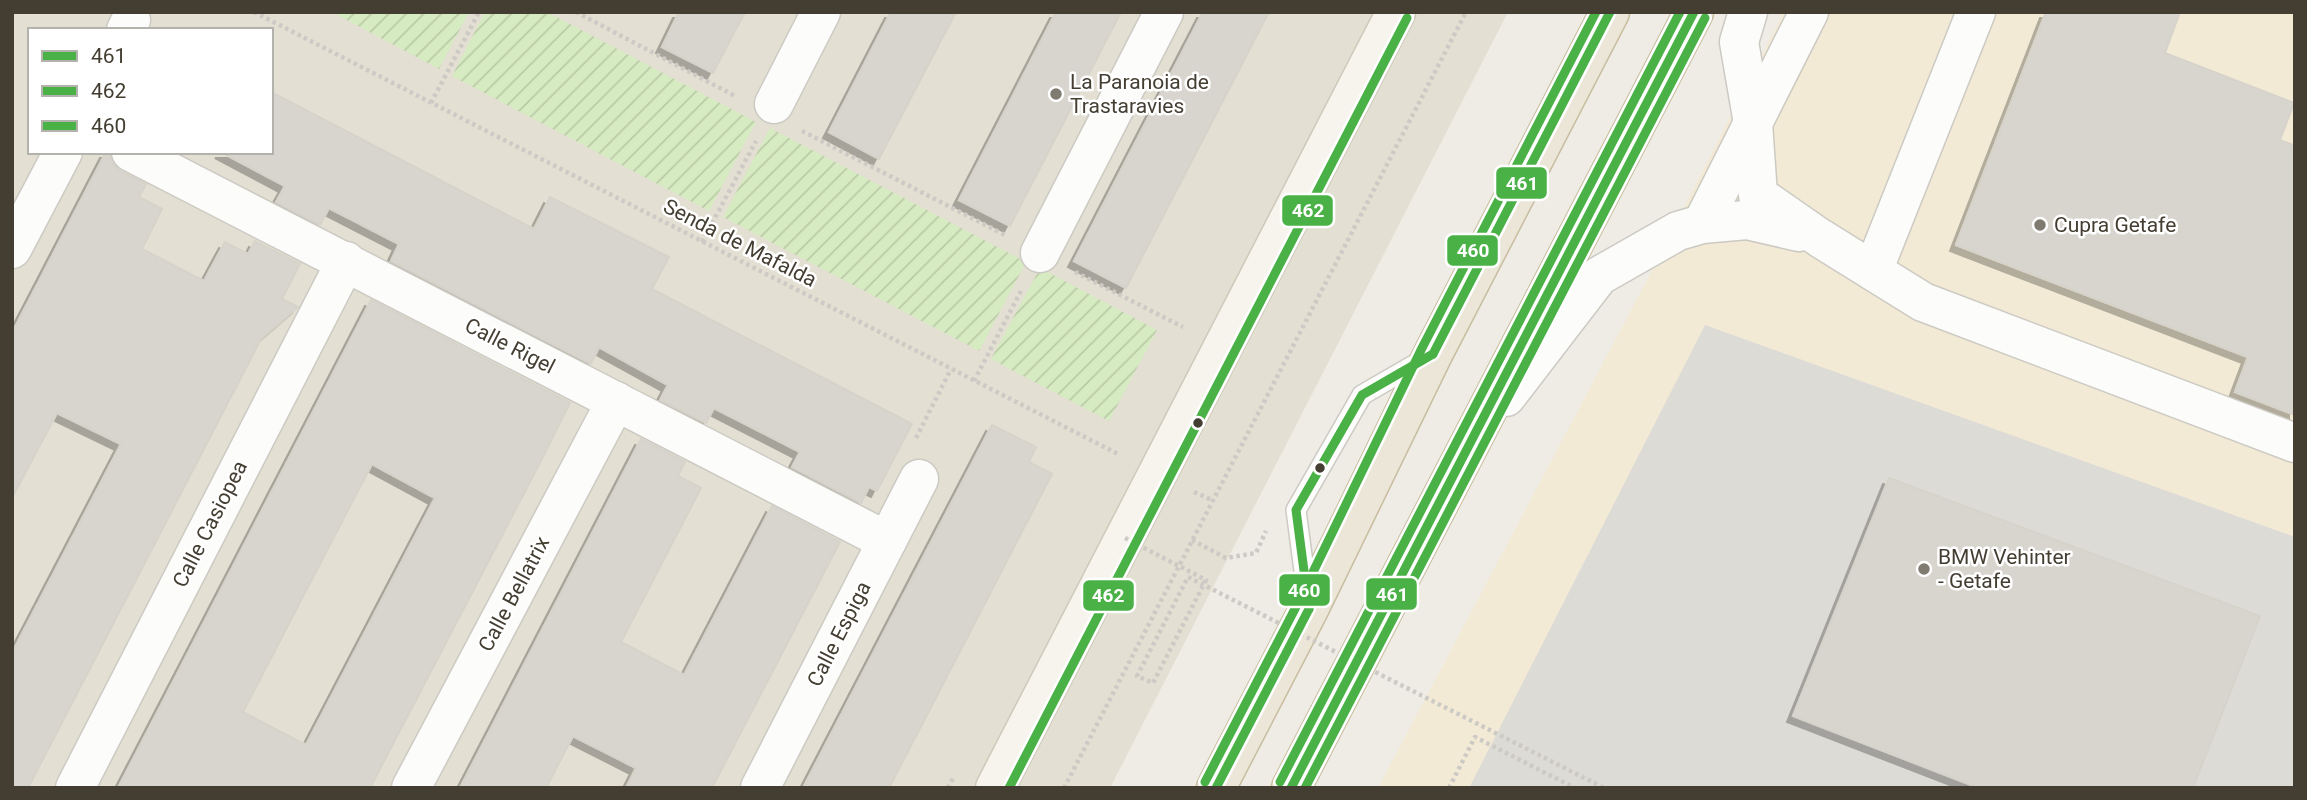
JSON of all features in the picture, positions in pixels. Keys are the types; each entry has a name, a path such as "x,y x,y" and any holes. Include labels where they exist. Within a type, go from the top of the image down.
{"highway":[{"path":"1216,788 1309,609 1433,354 1610,12"},
{"path":"1291,788 1694,12"}],"street":[{"path":"772,109 821,12"},
{"path":"1040,253 1164,12"},
{"path":"995,788 1396,12"},
{"path":"1748,12 1739,42 1753,122 1758,195 1923,302 2295,443"},
{"path":"1702,224 1809,12"},
{"path":"1873,271 1976,12"},
{"path":"12,249 61,154"},
{"name":"Calle Rigel","path":"135,154 887,541"},
{"path":"1470,443 1599,276 1678,231 1702,224 1747,220 1821,238"},
{"name":"Calle Casiopea","path":"75,788 346,261"},
{"name":"Calle Bellatrix","path":"411,788 616,401"},
{"name":"Calle Espiga","path":"760,788 919,479"}],"lane":[{"path":"1309,609 1296,510 1362,395 1433,354"}],"path":[{"name":"Senda de Mafalda","path":"254,12 1212,500"},
{"path":"430,103 478,12"},
{"path":"576,12 772,109 1183,327"},
{"path":"1064,788 1465,12"},
{"path":"702,242 772,109"},
{"path":"974,381 1040,253"},
{"path":"1192,540 1226,558 1256,553 1267,529"},
{"path":"1125,538 1206,580 1200,591 1153,683 1145,680 1138,676 1188,577 1200,583 1212,589 1224,595 1237,601 1604,788"},
{"path":"1449,788 1475,737 1575,788"}],"shaded area":[{"path":"12,12 1508,12 1110,788 12,788"},
{"path":"1784,12 2295,12 2295,788 1378,788 1646,282"},
{"path":"1705,325 2295,537 2295,788 2193,788 2259,616 1889,478 1794,716 1979,788 1469,788"}],"green space":[{"path":"332,12 469,12 439,69"},
{"path":"485,12 547,12 756,122 709,211 452,76"},
{"path":"770,128 1026,262 979,351 723,217"},
{"path":"1040,268 1157,330 1109,421 991,359"}],"building":[{"path":"679,12 745,12 713,73 662,47"},
{"path":"891,12 956,12 879,159 829,132"},
{"path":"1056,12 1121,12 1010,226 959,200"},
{"path":"1203,12 1269,12 1126,288 1074,261"},
{"path":"2046,12 2180,12 2165,53 2294,103 2280,140 2295,146 2295,415 2235,392 2248,357 1956,245"},
{"path":"273,93 534,229 550,197 669,257 652,289 912,424 877,491 869,487 861,503 792,467 800,452 769,436 714,408 706,423 660,400 668,385 599,347 591,364 391,261 399,244 329,208 320,225 276,202 285,186 225,154 273,154"},
{"path":"105,154 110,154 112,163 120,171 146,184 139,197 162,209 142,249 204,281 225,242 248,254 255,241 300,264 282,299 298,307 261,339 28,788 12,788 12,653 121,444 57,413 12,498 12,333"},
{"path":"371,300 570,403 370,788 118,788","holes":["372,464 435,498 306,745 243,712"]},
{"path":"992,425 1036,447 1029,462 1052,474 889,788 803,788"},
{"path":"641,439 685,462 678,476 701,488 621,642 684,675 772,506 840,542 712,788 626,788 636,768 573,736 546,788 460,788"},
{"path":"1889,478 2260,616 2193,788 1979,788 1793,716"}],"transit line":[{"name":"460","path":"1205,782 1298,603 1422,348 1596,12"},
{"name":"461","path":"1433,354 1610,12"},
{"name":"460","path":"1280,782 1680,12"},
{"name":"461","path":"1291,788 1694,12"},
{"name":"462","path":"1009,788 1407,18"},
{"name":"462","path":"1305,788 1705,18"},
{"name":"461","path":"1309,609 1296,510 1362,395 1433,354"},
{"name":"461","path":"1216,788 1309,609"}],"place":[{"name":"La Paranoia de Trastaravies","path":"1056,94"},
{"name":"Cupra Getafe","path":"2040,225"},
{"name":"BMW Vehinter - Getafe","path":"1924,569"}]}
